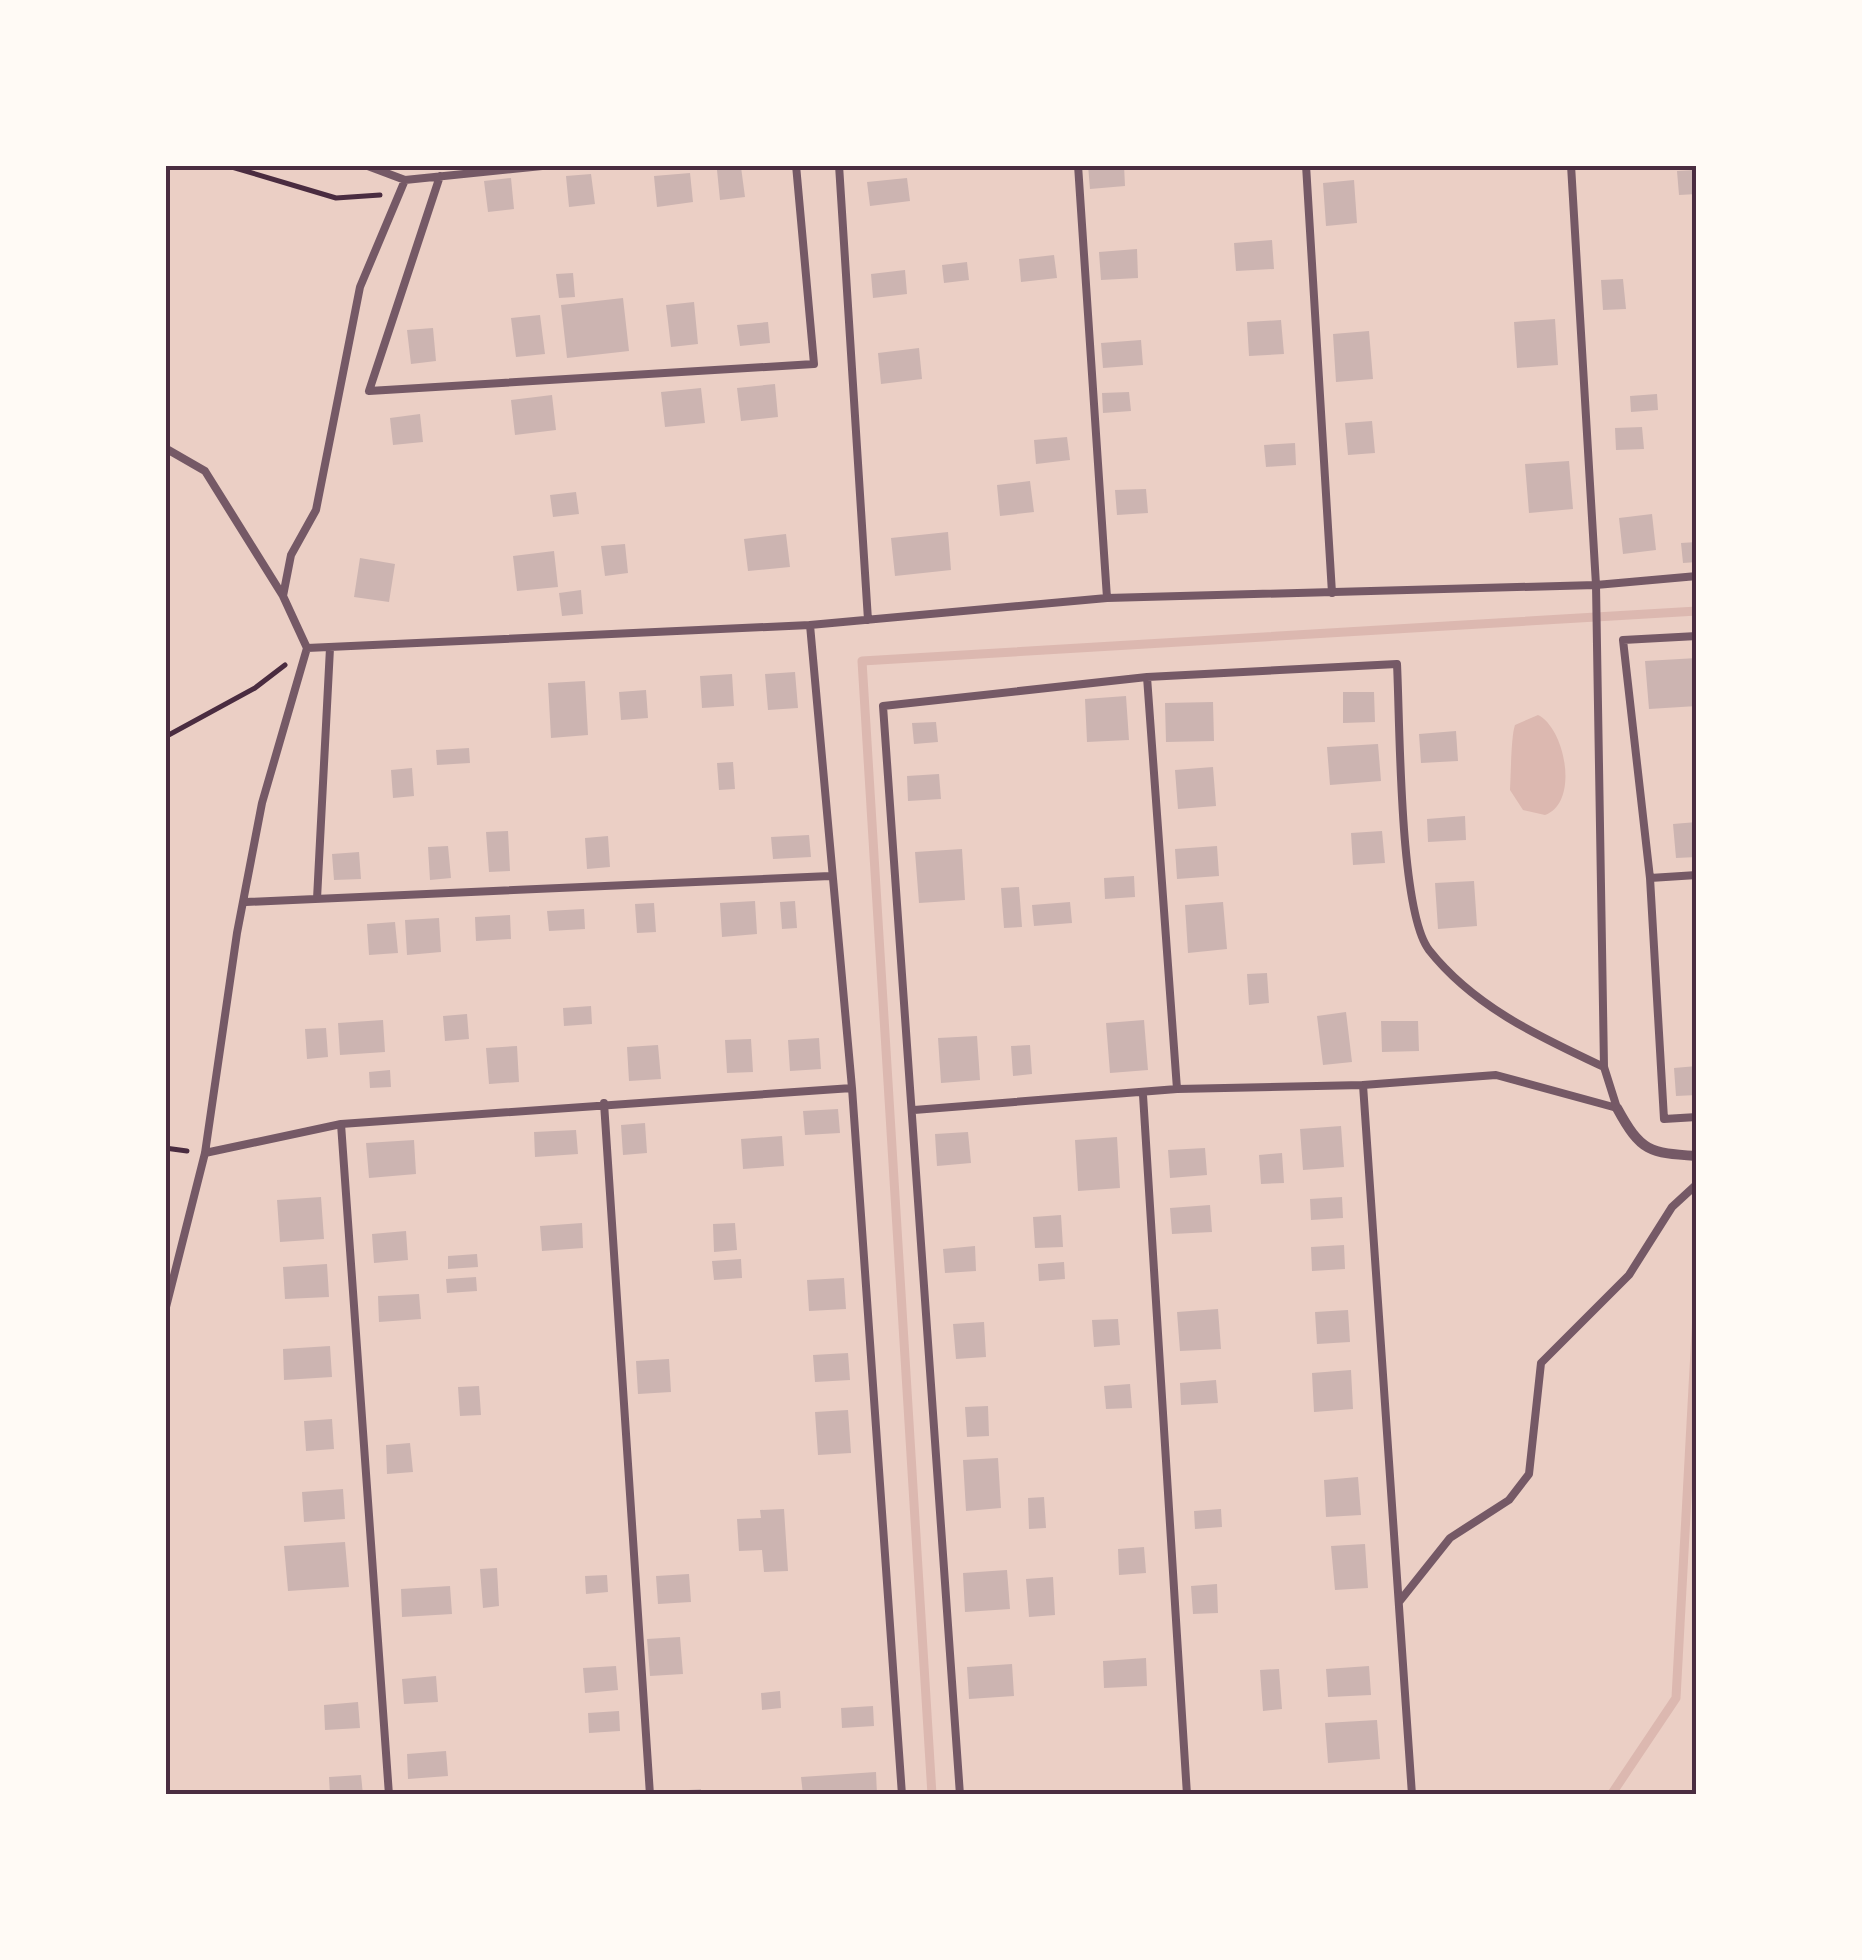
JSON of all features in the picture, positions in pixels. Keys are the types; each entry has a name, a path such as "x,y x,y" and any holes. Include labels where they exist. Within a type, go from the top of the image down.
{"street":[{"path":"1617,1108 1634,1139 1654,1153 1697,1156"}],"lane":[{"path":"365,165 405,180 552,165"},
{"path":"440,176 369,392 814,364 796,165"},
{"path":"840,165 868,620"},
{"path":"1078,165 1107,598"},
{"path":"1306,165 1332,593"},
{"path":"1571,165 1596,585 1604,1068 1617,1108"},
{"path":"282,596 290,555 316,510 360,287 405,180"},
{"path":"165,448 205,471 282,596 307,648 262,803 205,1153 165,1312"},
{"path":"307,648 810,625 1107,598 1596,585 1697,576"},
{"path":"810,625 852,1088 902,1795"},
{"path":"1697,636 1623,640 1650,878 1664,1118 1697,1117"},
{"path":"317,899 330,648"},
{"path":"960,1795 914,1110 882,706 1147,677 1397,664 1408,881 1427,948 1509,1023 1604,1068"},
{"path":"1147,677 1177,1088"},
{"path":"1650,878 1697,875"},
{"path":"246,902 830,876"},
{"path":"914,1110 1143,1095 1177,1088 1362,1086 1496,1075 1617,1108"},
{"path":"1362,1086 1412,1795"},
{"path":"205,1153 341,1124 604,1102 852,1088"},
{"path":"1143,1095 1187,1795"},
{"path":"604,1102 650,1795"},
{"path":"341,1124 389,1795"},
{"path":"1398,1603 1450,1538 1509,1500 1529,1474 1541,1363 1629,1274 1672,1207 1697,1184"}],"path":[{"path":"226,165 336,198 398,194"},
{"path":"165,737 255,688 307,648"}],"shaded area":[{"path":"165,165 1697,165 1697,1795 165,1795"},
{"path":"1538,715 1555,734 1565,765 1562,796 1556,808 1545,815 1523,810 1510,790 1515,725"}],"building":[{"path":"1088,165 1124,165 1125,186 1090,189"},
{"path":"741,167 745,197 720,200 717,170"},
{"path":"1696,170 1697,194 1679,195 1677,171"},
{"path":"690,173 693,202 657,207 654,176"},
{"path":"591,174 595,204 569,207 566,176"},
{"path":"511,178 514,209 488,212 484,181"},
{"path":"907,178 910,201 870,206 867,182"},
{"path":"1354,180 1357,223 1326,226 1323,183"},
{"path":"1272,240 1274,269 1236,271 1234,243"},
{"path":"1137,249 1138,278 1101,280 1099,252"},
{"path":"1054,255 1057,278 1021,282 1019,259"},
{"path":"967,262 969,280 944,283 942,265"},
{"path":"905,270 907,294 873,298 871,274"},
{"path":"573,273 575,297 559,298 556,274"},
{"path":"1623,279 1626,309 1603,310 1601,280"},
{"path":"623,298 629,351 567,358 561,305"},
{"path":"694,302 698,344 671,347 666,305"},
{"path":"540,315 545,354 516,357 511,318"},
{"path":"1555,319 1558,365 1517,368 1514,322"},
{"path":"1281,320 1284,354 1249,356 1247,322"},
{"path":"768,322 770,343 740,346 737,325"},
{"path":"433,328 436,361 411,364 407,330"},
{"path":"1369,331 1373,379 1336,382 1333,334"},
{"path":"1141,340 1143,365 1103,368 1101,343"},
{"path":"919,348 922,379 881,384 878,353"},
{"path":"775,384 778,417 741,421 737,388"},
{"path":"701,388 705,423 665,427 661,392"},
{"path":"1129,392 1131,411 1103,413 1102,393"},
{"path":"1657,394 1658,410 1631,412 1630,396"},
{"path":"552,395 556,430 515,435 511,400"},
{"path":"420,414 423,442 393,445 390,418"},
{"path":"1372,421 1375,453 1348,455 1345,423"},
{"path":"1642,427 1644,449 1616,450 1615,428"},
{"path":"1067,437 1070,460 1036,464 1034,440"},
{"path":"1295,443 1296,465 1266,467 1264,445"},
{"path":"1569,461 1573,509 1529,513 1525,464"},
{"path":"1030,481 1034,512 1000,516 997,485"},
{"path":"1146,489 1148,513 1117,515 1115,490"},
{"path":"576,492 579,514 553,517 550,495"},
{"path":"1652,514 1656,550 1623,554 1619,518"},
{"path":"948,532 951,570 895,576 891,538"},
{"path":"786,534 790,567 748,571 744,539"},
{"path":"1697,542 1697,562 1683,563 1681,543"},
{"path":"625,544 628,573 605,576 601,546"},
{"path":"554,551 558,587 517,591 513,556"},
{"path":"360,558 395,564 389,602 354,597"},
{"path":"581,590 583,614 562,616 559,593"},
{"path":"1697,658 1697,706 1649,709 1645,661"},
{"path":"795,672 798,708 768,710 765,674"},
{"path":"732,674 734,706 702,708 700,676"},
{"path":"585,681 588,735 551,738 548,683"},
{"path":"646,690 648,718 621,720 619,692"},
{"path":"1343,692 1374,692 1375,722 1343,723"},
{"path":"1126,696 1129,740 1087,742 1085,699"},
{"path":"1213,702 1214,741 1166,742 1165,703"},
{"path":"936,722 938,742 914,744 912,723"},
{"path":"1456,731 1458,761 1421,763 1419,734"},
{"path":"1378,744 1381,781 1330,785 1327,747"},
{"path":"469,748 470,763 437,765 436,750"},
{"path":"733,762 735,789 719,790 717,763"},
{"path":"1213,767 1216,806 1178,809 1175,770"},
{"path":"412,768 414,796 393,798 391,770"},
{"path":"939,774 941,799 908,801 907,776"},
{"path":"1465,816 1466,840 1428,842 1427,819"},
{"path":"1697,822 1697,857 1676,858 1673,824"},
{"path":"508,831 510,871 489,872 486,832"},
{"path":"1382,831 1385,863 1353,865 1351,833"},
{"path":"809,835 811,857 773,859 771,837"},
{"path":"608,836 610,867 587,869 585,838"},
{"path":"448,846 451,878 430,880 428,847"},
{"path":"1217,846 1219,876 1177,879 1175,849"},
{"path":"962,849 965,900 919,903 915,852"},
{"path":"359,852 361,879 334,880 332,854"},
{"path":"1134,876 1135,897 1105,899 1104,878"},
{"path":"1474,881 1477,926 1438,929 1435,883"},
{"path":"1019,887 1022,927 1004,928 1001,888"},
{"path":"755,901 757,934 722,937 720,903"},
{"path":"795,901 797,928 782,929 780,902"},
{"path":"1070,902 1072,923 1034,926 1032,905"},
{"path":"1223,902 1227,949 1188,953 1185,905"},
{"path":"654,903 656,932 637,933 635,904"},
{"path":"584,909 585,929 549,931 547,911"},
{"path":"510,915 511,939 476,941 475,917"},
{"path":"439,918 441,952 407,955 405,920"},
{"path":"395,922 398,953 369,955 367,924"},
{"path":"1267,973 1269,1003 1249,1005 1247,974"},
{"path":"591,1006 592,1024 564,1026 563,1008"},
{"path":"1346,1012 1352,1062 1323,1065 1317,1016"},
{"path":"467,1014 469,1039 445,1041 443,1016"},
{"path":"383,1020 385,1052 340,1055 338,1023"},
{"path":"1144,1020 1148,1070 1110,1073 1106,1023"},
{"path":"1381,1021 1418,1021 1419,1051 1382,1052"},
{"path":"326,1028 328,1057 307,1059 305,1029"},
{"path":"977,1036 980,1080 941,1083 938,1038"},
{"path":"819,1038 821,1069 790,1071 788,1040"},
{"path":"751,1039 753,1072 727,1073 725,1040"},
{"path":"658,1045 661,1079 629,1081 627,1047"},
{"path":"1030,1045 1032,1074 1013,1076 1011,1046"},
{"path":"517,1046 519,1082 489,1084 486,1048"},
{"path":"1697,1066 1697,1095 1676,1096 1674,1068"},
{"path":"390,1070 391,1087 370,1088 369,1072"},
{"path":"838,1109 840,1133 805,1135 803,1111"},
{"path":"645,1123 647,1153 623,1155 621,1125"},
{"path":"1341,1126 1344,1167 1303,1170 1300,1129"},
{"path":"576,1130 578,1154 535,1157 534,1132"},
{"path":"968,1132 971,1163 937,1166 935,1134"},
{"path":"782,1136 784,1166 743,1169 741,1139"},
{"path":"1117,1137 1120,1188 1078,1191 1075,1140"},
{"path":"414,1140 416,1174 369,1178 366,1143"},
{"path":"1205,1148 1207,1175 1170,1178 1168,1150"},
{"path":"1282,1153 1284,1183 1261,1184 1259,1155"},
{"path":"321,1197 324,1239 280,1242 277,1200"},
{"path":"1342,1197 1343,1218 1311,1220 1310,1199"},
{"path":"1210,1205 1212,1232 1172,1234 1170,1208"},
{"path":"1061,1215 1063,1247 1035,1248 1033,1217"},
{"path":"582,1223 583,1248 542,1251 540,1226"},
{"path":"735,1223 737,1250 714,1252 713,1224"},
{"path":"406,1231 408,1260 374,1263 372,1234"},
{"path":"1344,1245 1345,1269 1312,1271 1311,1247"},
{"path":"975,1246 976,1271 945,1273 943,1249"},
{"path":"477,1254 478,1267 448,1269 448,1256"},
{"path":"741,1259 742,1278 714,1280 712,1261"},
{"path":"1064,1262 1065,1279 1039,1281 1038,1264"},
{"path":"327,1264 329,1297 285,1299 283,1267"},
{"path":"476,1277 477,1291 447,1293 446,1279"},
{"path":"844,1278 846,1309 809,1311 807,1280"},
{"path":"419,1294 421,1319 379,1322 378,1296"},
{"path":"1218,1309 1221,1349 1180,1351 1177,1312"},
{"path":"1348,1310 1350,1342 1317,1344 1315,1312"},
{"path":"1118,1319 1120,1345 1094,1347 1092,1320"},
{"path":"984,1322 986,1357 956,1359 953,1324"},
{"path":"330,1346 332,1377 284,1380 283,1349"},
{"path":"848,1353 850,1380 815,1382 813,1355"},
{"path":"669,1359 671,1392 638,1394 636,1361"},
{"path":"1351,1370 1353,1409 1314,1412 1312,1373"},
{"path":"1216,1380 1218,1403 1181,1405 1180,1383"},
{"path":"1130,1384 1132,1408 1106,1409 1104,1386"},
{"path":"479,1386 481,1415 460,1416 458,1387"},
{"path":"988,1406 989,1436 967,1437 965,1407"},
{"path":"848,1410 851,1453 818,1455 815,1412"},
{"path":"332,1419 334,1449 306,1451 304,1421"},
{"path":"410,1443 413,1472 387,1474 386,1445"},
{"path":"998,1458 1001,1508 966,1511 963,1460"},
{"path":"1358,1477 1361,1515 1326,1517 1324,1480"},
{"path":"343,1489 345,1519 304,1522 302,1492"},
{"path":"1044,1497 1046,1528 1029,1529 1028,1498"},
{"path":"784,1509 788,1571 764,1572 762,1550 739,1551 737,1519 761,1518 760,1510"},
{"path":"1221,1509 1222,1527 1195,1529 1194,1511"},
{"path":"345,1542 349,1587 288,1591 284,1546"},
{"path":"1365,1544 1368,1588 1335,1590 1331,1546"},
{"path":"1144,1547 1146,1573 1119,1575 1118,1549"},
{"path":"497,1568 499,1606 483,1608 480,1569"},
{"path":"1007,1570 1010,1609 965,1612 963,1573"},
{"path":"689,1574 691,1602 658,1604 656,1576"},
{"path":"607,1575 608,1592 586,1594 585,1576"},
{"path":"1053,1577 1055,1615 1029,1617 1026,1579"},
{"path":"1217,1584 1218,1613 1193,1614 1191,1586"},
{"path":"450,1586 452,1614 402,1617 401,1589"},
{"path":"680,1637 683,1674 650,1676 647,1639"},
{"path":"1146,1658 1147,1686 1104,1688 1103,1661"},
{"path":"1012,1664 1014,1696 969,1699 967,1667"},
{"path":"616,1666 618,1690 585,1693 583,1668"},
{"path":"1369,1666 1371,1695 1328,1697 1326,1669"},
{"path":"1279,1669 1282,1709 1263,1711 1260,1670"},
{"path":"436,1676 438,1702 404,1704 402,1679"},
{"path":"780,1691 781,1708 762,1710 761,1693"},
{"path":"358,1702 360,1728 325,1730 324,1705"},
{"path":"873,1706 874,1726 842,1728 841,1708"},
{"path":"619,1711 620,1731 589,1733 588,1713"},
{"path":"1377,1720 1380,1759 1328,1763 1325,1723"},
{"path":"446,1751 448,1776 408,1779 407,1754"},
{"path":"876,1772 877,1795 803,1795 801,1777"},
{"path":"361,1775 363,1795 330,1795 329,1777"},
{"path":"701,1789 701,1795 663,1795 663,1792"}],"waterway":[{"path":"932,1795 862,661 1697,611"},
{"path":"1611,1795 1676,1698 1697,1314"}]}
